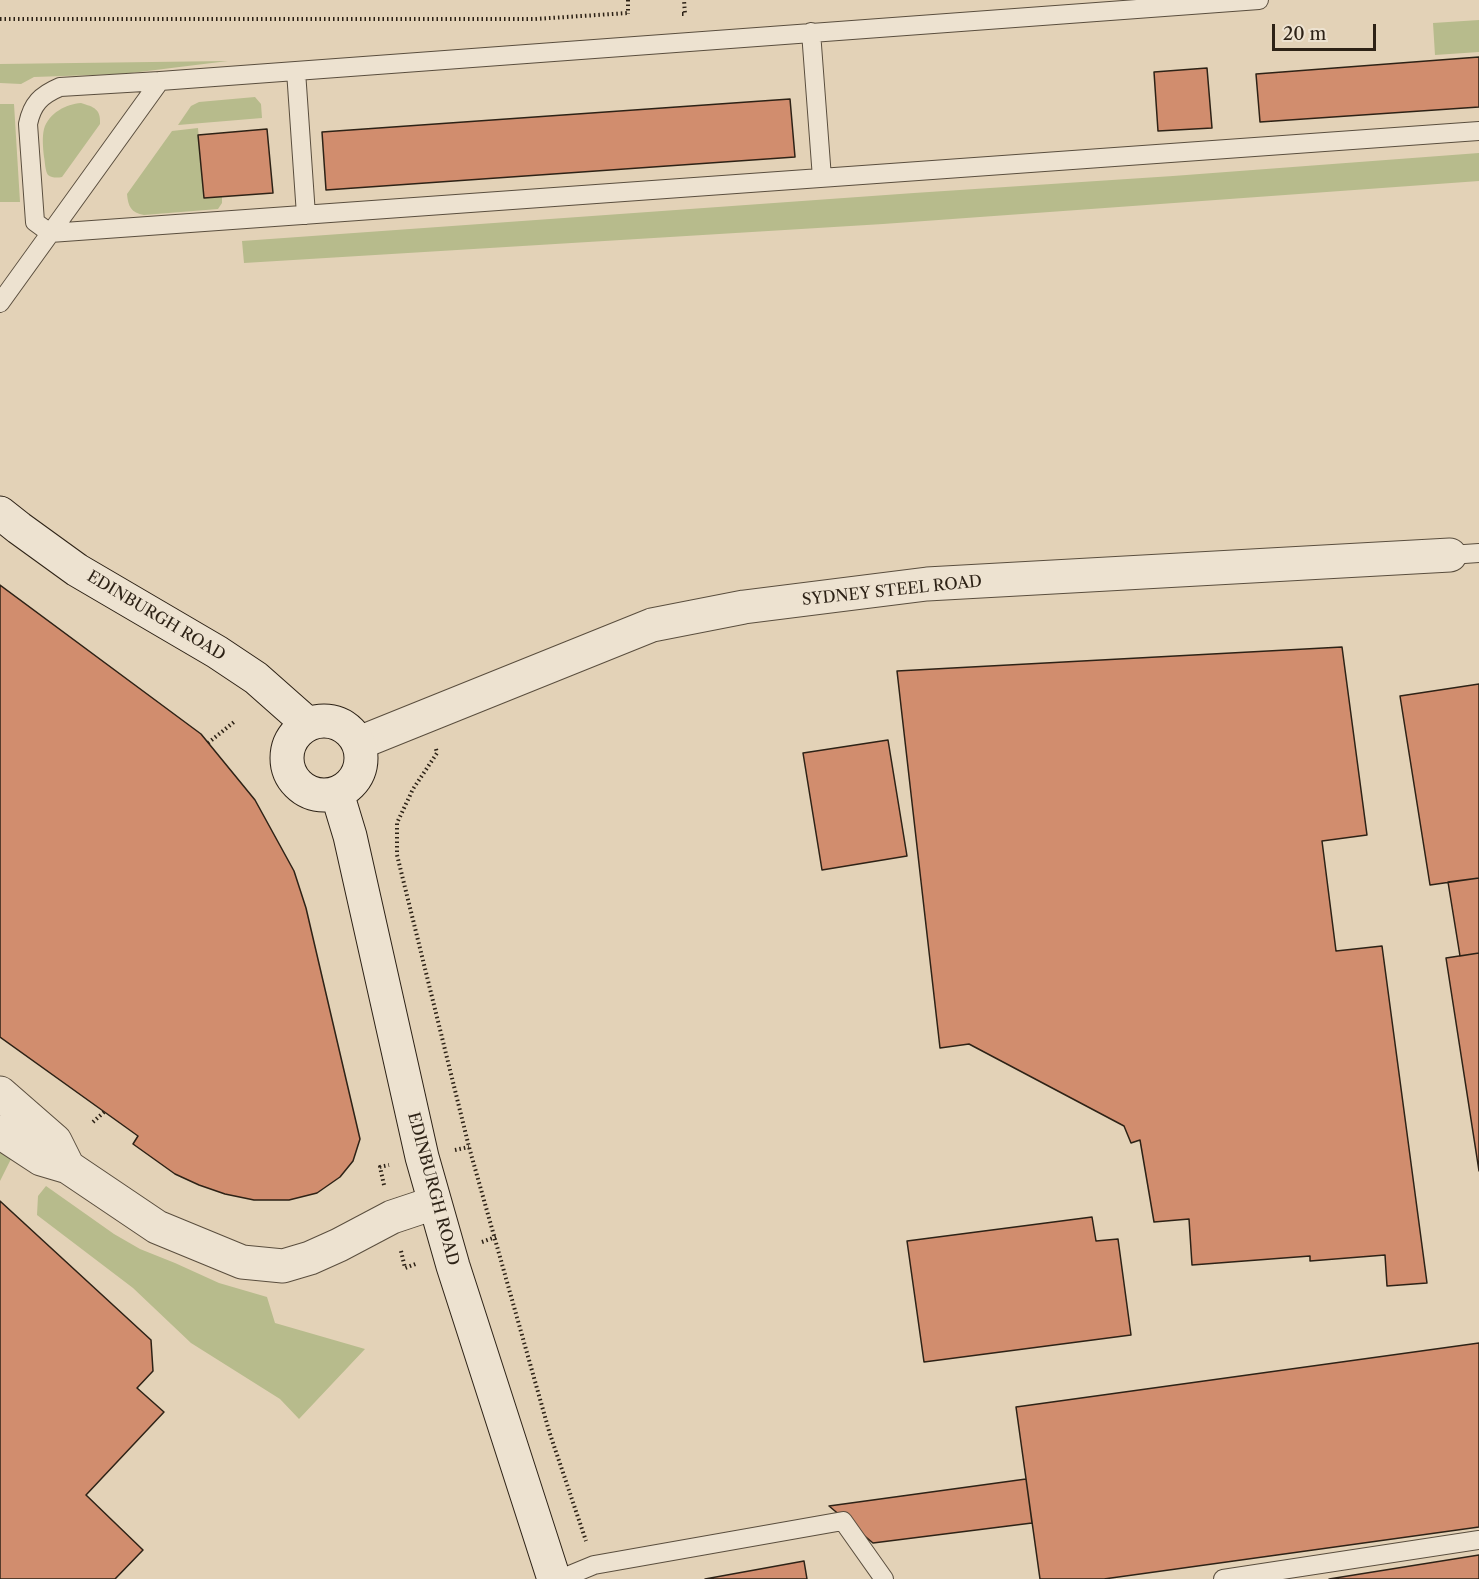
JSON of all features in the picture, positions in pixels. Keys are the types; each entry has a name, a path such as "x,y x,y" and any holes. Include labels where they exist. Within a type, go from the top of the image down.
{"street":[{"name":"EDINBURGH ROAD","path":"0,513 77,570 207,646 256,678 308,724"},
{"name":"SYDNEY STEEL ROAD","path":"359,743 652,625 744,607 927,584 1465,554"},
{"path":"320,720 343,725 359,743 362,755 361,767 356,778 338,793 325,795 312,793 301,787 290,772 287,753 291,741 298,731 308,724 320,720"},
{"name":"EDINBURGH ROAD","path":"338,793 350,836 420,1150 453,1266 554,1579"},
{"path":"0,1093 55,1142 68,1167"},
{"path":"0,1132 41,1159 68,1167 157,1227 242,1262 283,1266 310,1258 392,1217 435,1203"}],"lane":[{"path":"1259,0 60,87 47,93 36,103 30,113 28,124 35,222 50,233 1479,131"},
{"path":"811,32 822,178"},
{"path":"296,71 306,215"},
{"path":"0,303 160,81"},
{"path":"560,1579 594,1565 843,1521 884,1579"},
{"path":"1222,1579 1479,1540"}],"path":[{"path":"674,15 685,14 684,0"},
{"path":"0,19 524,20 628,13"},
{"path":"423,717 437,753 413,789 397,823 398,855 469,1147 549,1431 594,1565"},
{"path":"208,743 234,722"},
{"path":"93,1122 104,1112"},
{"path":"479,1243 496,1237"},
{"path":"405,1268 420,1263"}],"green space":[{"path":"1479,20 1479,52 1435,55 1433,23"},
{"path":"228,61 123,74 34,77 21,84 0,83 0,64"},
{"path":"255,97 261,104 262,118 178,125 191,106 199,102"},
{"path":"81,103 96,109 100,124 62,177 51,177 45,166 43,143 46,123 59,110"},
{"path":"0,104 14,104 20,202 0,202"},
{"path":"198,128 204,198 222,197 222,203 218,209 144,215 133,211 127,194 172,131"},
{"path":"1479,153 1479,181 883,224 244,263 242,241 1173,176"},
{"path":"0,1145 13,1155 0,1181"},
{"path":"46,1186 114,1234 140,1249 219,1283 267,1297 275,1323 365,1349 299,1419 280,1399 191,1343 133,1288 37,1215 38,1196"}],"building":[{"path":"1479,57 1479,107 1260,122 1256,74"},
{"path":"1207,68 1212,128 1158,131 1154,72"},
{"path":"790,99 795,157 326,190 322,132"},
{"path":"267,129 273,193 204,198 198,135"},
{"path":"0,585 201,734 255,800 294,871 306,908 360,1139 353,1161 340,1177 317,1193 289,1200 254,1200 225,1194 175,1174 133,1144 138,1136 0,1037"},
{"path":"1342,647 1367,835 1322,841 1336,951 1382,946 1427,1283 1387,1286 1385,1255 1310,1261 1310,1256 1192,1265 1189,1219 1154,1222 1140,1140 1131,1143 1124,1126 969,1044 940,1048 897,671"},
{"path":"1479,684 1479,878 1430,885 1400,696"},
{"path":"888,740 907,856 822,870 803,753"},
{"path":"1479,878 1479,953 1460,956 1448,882"},
{"path":"1479,953 1479,1171 1446,958"},
{"path":"0,1201 151,1340 153,1371 137,1388 164,1412 86,1495 143,1550 115,1579 0,1579"},
{"path":"1092,1217 1096,1241 1118,1239 1131,1335 924,1362 907,1241"},
{"path":"1479,1343 1479,1527 1104,1579 1040,1579 1016,1407"},
{"path":"1026,1479 1032,1523 873,1543 829,1506"},
{"path":"1479,1555 1479,1579 1329,1579"},
{"path":"804,1561 807,1579 705,1579"}]}
